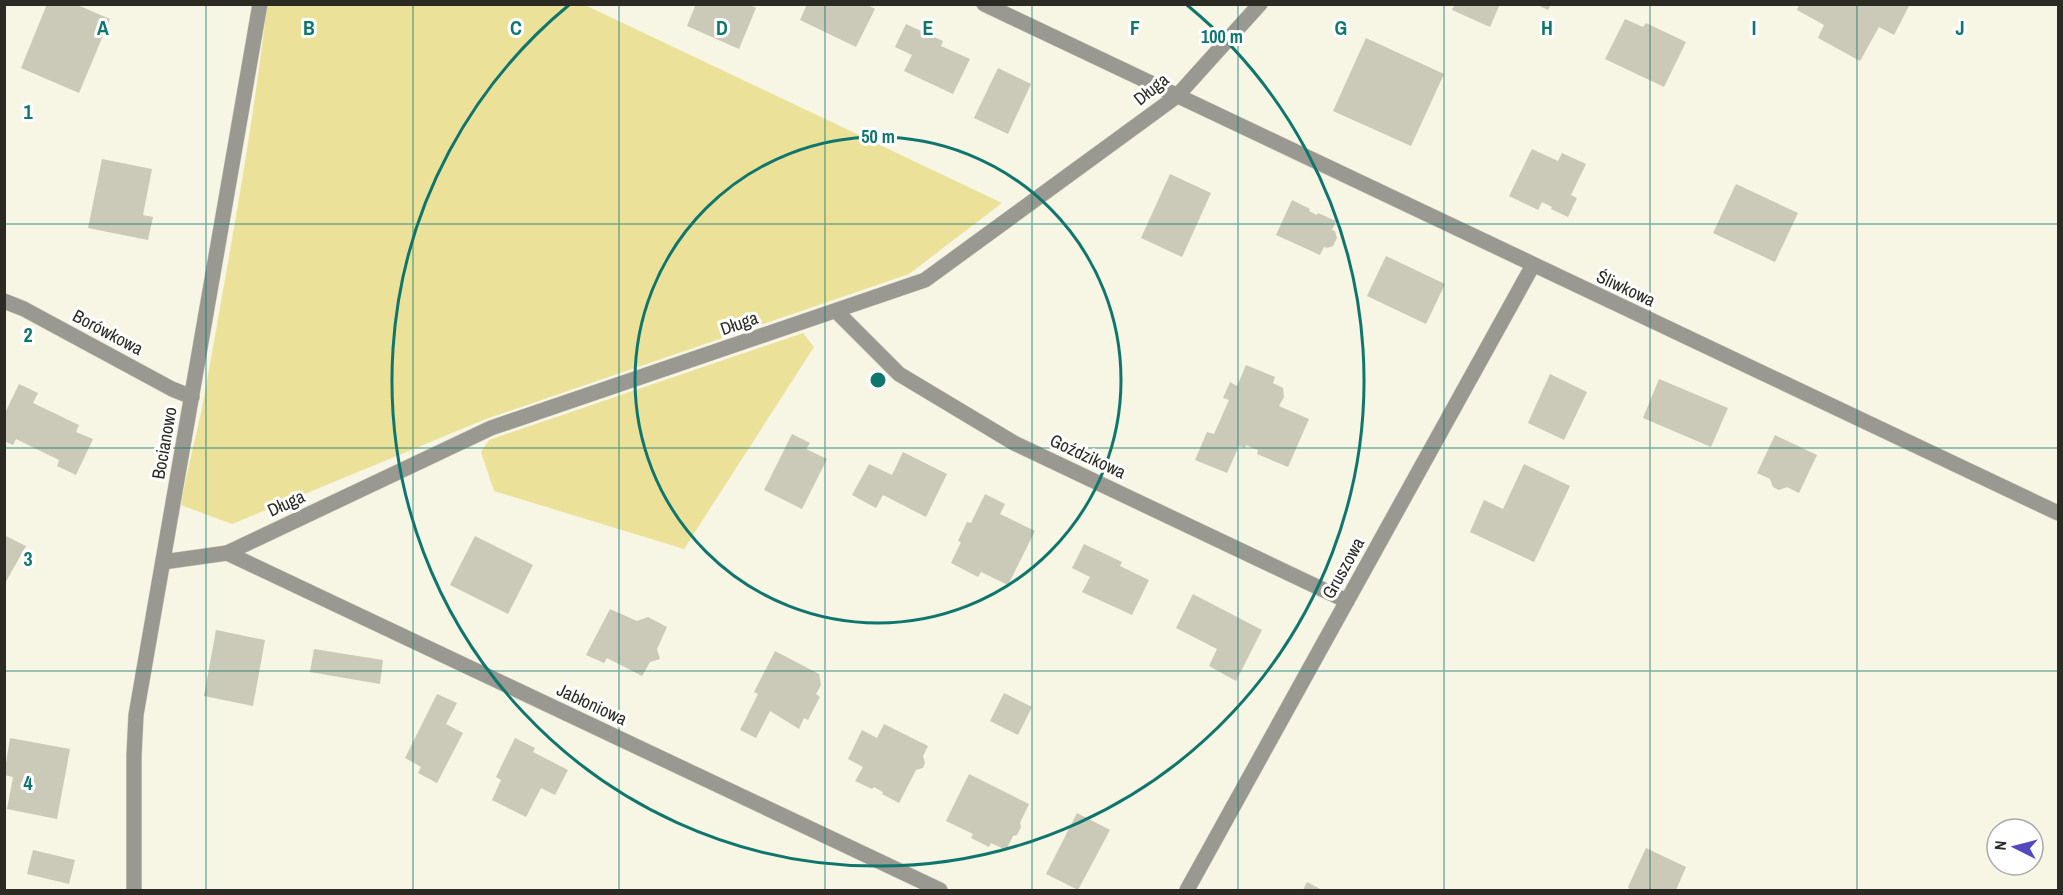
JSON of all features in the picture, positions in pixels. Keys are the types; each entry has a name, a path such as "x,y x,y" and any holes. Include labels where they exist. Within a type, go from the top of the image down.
{"street":[{"name":"Bocianowo","path":"134,891 136,715 260,4"},
{"name":"Śliwkowa","path":"984,4 2058,513"},
{"name":"Długa","path":"163,562 227,553 491,428 925,280 1177,96 1260,4"},
{"name":"Gruszowa","path":"1187,891 1533,265"},
{"name":"Borówkowa","path":"4,301 24,309 172,388 192,396"},
{"name":"Goździkowa","path":"836,311 899,374 1014,443 1347,601"},
{"name":"Jabłoniowa","path":"227,553 940,891"}],"shaded area":[{"path":"267,5 585,5 1002,203 909,274 486,419 232,524 181,505 204,398 230,251 247,152"},
{"path":"803,333 814,347 684,549 494,491 481,452 489,440"}],"building":[{"path":"47,4 75,4 110,19 79,93 21,68"},
{"path":"696,4 748,4 756,8 739,49 687,26"},
{"path":"807,4 866,4 875,9 856,47 800,20"},
{"path":"1455,4 1500,4 1490,27 1452,10"},
{"path":"1535,4 1551,4 1548,10"},
{"path":"1799,4 1910,4 1894,35 1879,27 1860,61 1818,38 1824,25 1797,10"},
{"path":"1625,19 1643,27 1646,23 1686,42 1664,87 1605,59"},
{"path":"906,24 943,41 941,46 970,59 953,94 904,71 912,55 895,47"},
{"path":"1366,38 1444,74 1411,146 1333,111"},
{"path":"998,68 1031,84 1008,134 974,118"},
{"path":"1532,149 1558,161 1562,153 1586,164 1571,195 1577,198 1568,217 1542,202 1538,210 1509,196"},
{"path":"102,159 152,169 143,215 153,217 148,240 88,228"},
{"path":"1170,174 1211,193 1182,257 1141,238"},
{"path":"1736,184 1798,213 1775,262 1713,233"},
{"path":"1292,200 1317,215 1318,213 1336,221 1332,230 1335,231 1337,238 1333,246 1324,247 1320,255 1276,235"},
{"path":"1386,256 1445,284 1426,324 1367,296"},
{"path":"1246,365 1275,377 1273,383 1283,388 1284,397 1279,406 1309,419 1288,467 1257,454 1258,450 1246,445 1245,448 1239,446 1227,473 1195,460 1207,432 1214,434 1229,400 1223,398 1230,382 1237,386"},
{"path":"1550,374 1587,392 1564,440 1528,423"},
{"path":"1659,379 1728,408 1711,447 1643,418"},
{"path":"19,384 38,393 33,403 79,425 76,432 93,439 76,475 57,466 59,460 16,439 13,445 4,441 4,415"},
{"path":"792,434 810,443 806,449 827,459 802,509 764,490"},
{"path":"1775,435 1817,455 1799,493 1787,487 1779,490 1773,487 1770,479 1757,473"},
{"path":"903,452 947,474 926,517 883,495 876,508 852,495 869,464 892,475"},
{"path":"1524,464 1570,486 1534,562 1470,532 1484,500 1503,509"},
{"path":"985,494 1005,504 1000,514 1035,531 1008,585 981,572 978,577 951,563 967,522 971,523"},
{"path":"4,535 26,546 4,585"},
{"path":"475,536 533,565 508,614 450,585"},
{"path":"1084,544 1122,562 1120,566 1149,580 1132,615 1082,592 1090,577 1072,568"},
{"path":"1193,594 1262,630 1236,681 1209,666 1217,649 1176,628"},
{"path":"610,609 637,621 648,617 667,627 657,649 660,659 650,662 642,676 607,658 604,663 586,655"},
{"path":"216,630 265,640 253,706 204,696"},
{"path":"314,649 383,660 380,684 310,672"},
{"path":"775,651 819,674 821,685 816,694 820,697 808,720 804,718 799,729 770,711 756,738 740,730 758,694 754,692"},
{"path":"1004,693 1032,707 1018,735 990,721"},
{"path":"437,694 457,703 446,724 463,733 437,783 418,773 421,767 405,758"},
{"path":"884,724 928,746 923,756 925,763 923,768 916,770 899,803 874,787 872,789 855,781 863,767 848,759 862,730 877,738"},
{"path":"10,738 70,749 57,819 7,809 13,777 4,775"},
{"path":"515,738 535,748 533,752 568,770 555,795 541,788 526,817 492,800 501,780 496,777"},
{"path":"969,774 1029,804 1017,835 1013,836 1006,850 991,843 989,847 971,838 973,834 946,821"},
{"path":"1077,813 1110,830 1078,890 1046,874"},
{"path":"1646,848 1686,867 1676,890 1630,890 1628,887"},
{"path":"33,850 75,860 69,884 27,874"},
{"path":"1307,882 1322,890 1303,890"}]}
